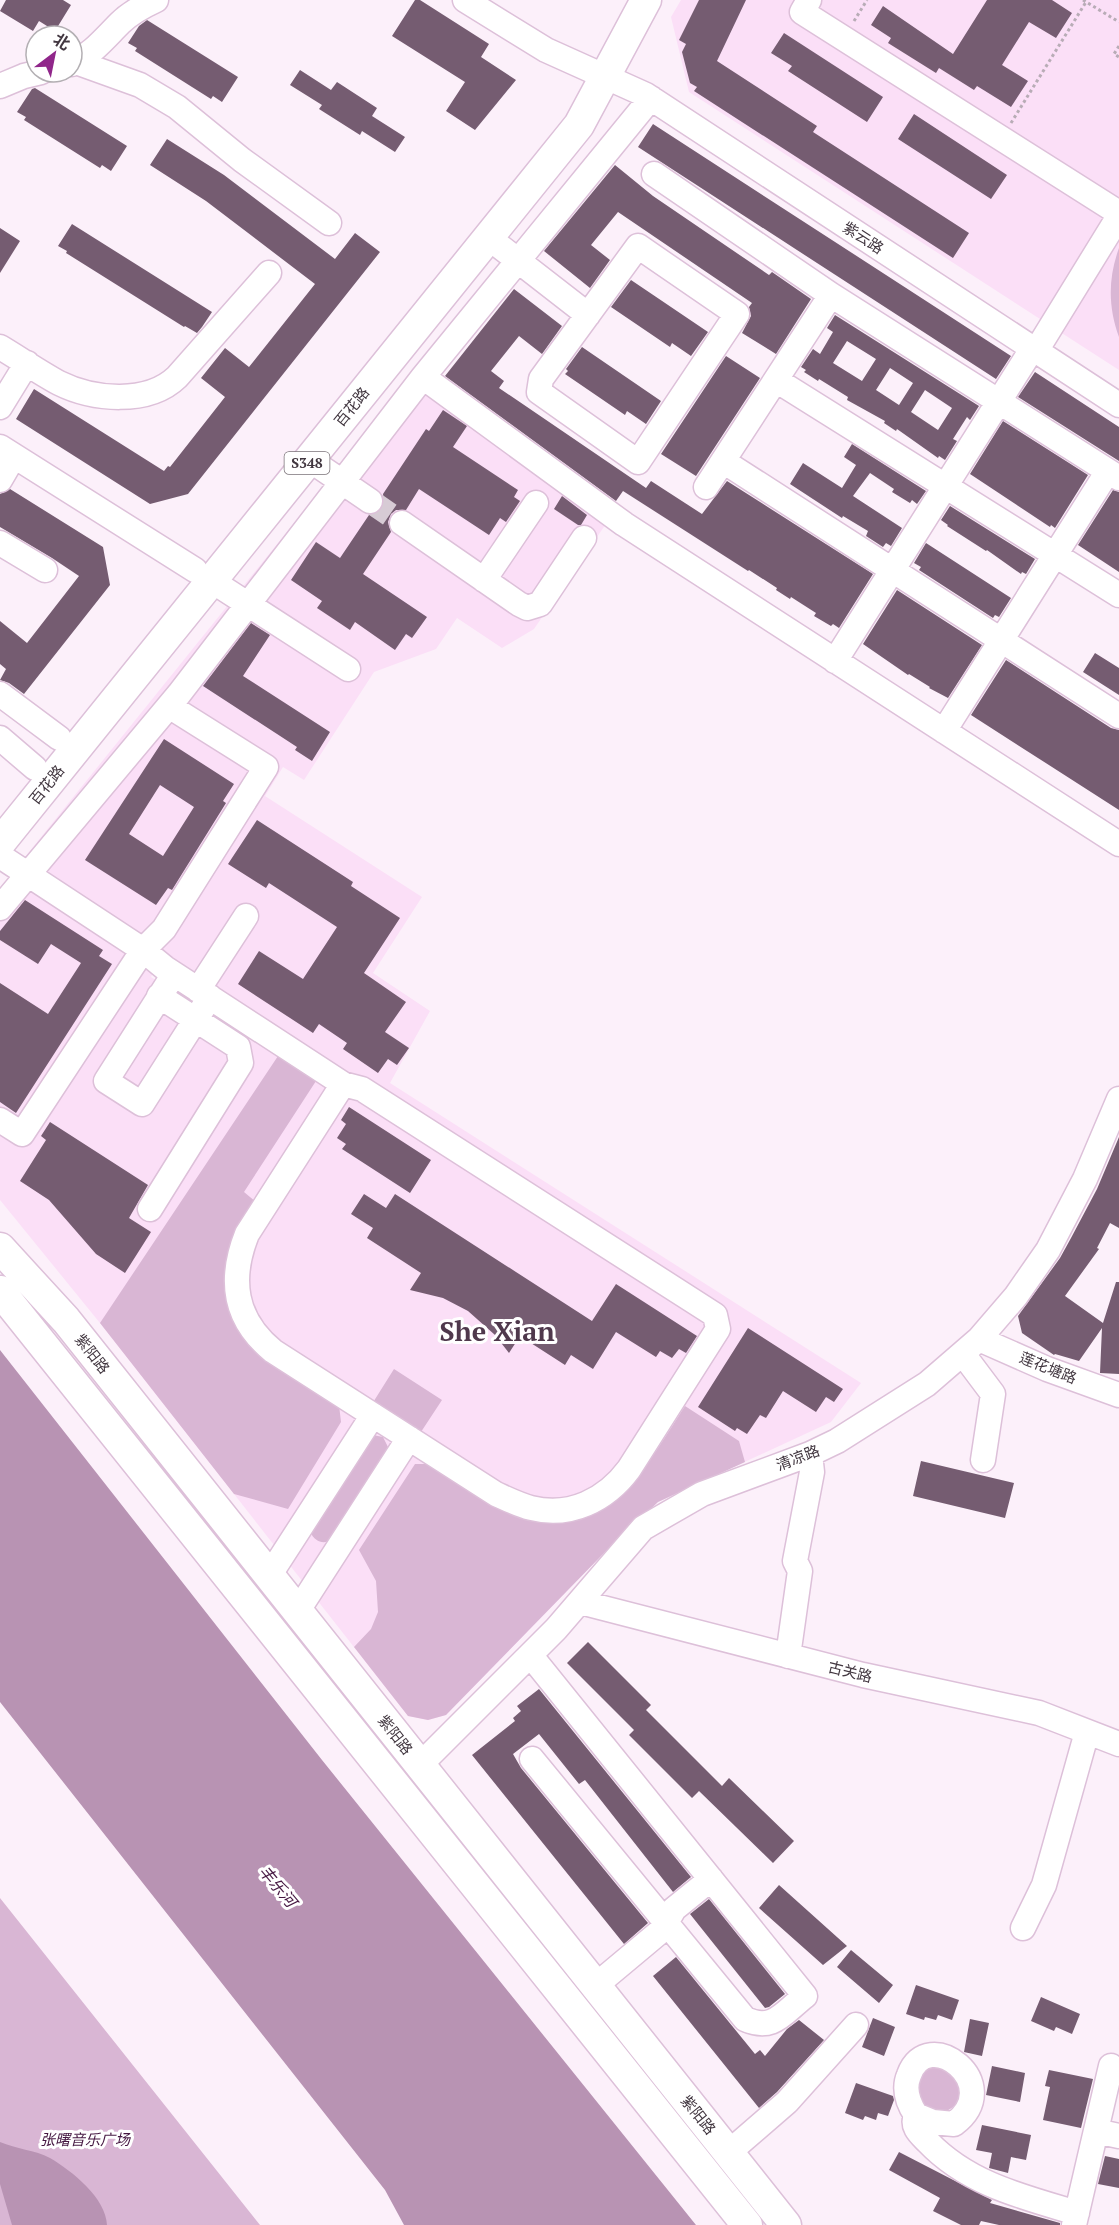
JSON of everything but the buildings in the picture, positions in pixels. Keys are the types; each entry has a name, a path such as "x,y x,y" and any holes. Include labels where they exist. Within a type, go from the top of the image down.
{"main road":[{"name":"百花路","path":"0,811 59,738 309,460 489,238 579,125 646,0"},
{"name":"百花路","path":"0,843 203,576 564,113 604,77"},
{"name":"紫阳路","path":"0,1248 66,1320 786,2225"},
{"name":"紫阳路","path":"0,1291 747,2225"}],"street":[{"path":"84,56 140,7 156,0"},
{"name":"紫云路","path":"465,0 546,50 651,98 1119,405"},
{"path":"809,0 801,12 1119,214 835,661"},
{"path":"84,66 140,85 177,107 242,160 329,223"},
{"path":"0,87 24,76"},
{"path":"0,908 169,706 423,377 651,98"},
{"path":"654,174 831,295 1114,475 1055,555 944,731"},
{"path":"489,238 588,315"},
{"path":"638,246 737,314 638,462 539,392 541,379 588,315 638,246"},
{"path":"0,347 60,383 94,394 126,396 148,394 163,388 177,377 270,273"},
{"path":"706,487 831,295"},
{"path":"0,407 27,363"},
{"path":"423,377 624,524 1119,844"},
{"path":"776,380 1119,596"},
{"path":"0,480 7,452 348,669"},
{"path":"309,460 370,501"},
{"path":"723,461 1119,716"},
{"path":"484,580 536,503"},
{"path":"402,524 523,606 540,604 584,538"},
{"path":"0,543 45,570"},
{"path":"0,694 59,738"},
{"path":"0,1120 22,1134 143,950 164,929 266,767 169,706"},
{"path":"0,738 35,768"},
{"path":"0,856 143,950 204,994 343,1084 362,1089 715,1315 718,1329 621,1480 600,1498 573,1509 550,1511 522,1505 496,1494 264,1343 244,1316 237,1292 237,1268 247,1234 343,1084"},
{"path":"174,974 106,1081 142,1104 196,1020 204,994 246,916"},
{"path":"150,1209 241,1063 238,1047 159,996"},
{"name":"清凉路","path":"419,1766 531,1656 643,1527 710,1491 837,1442 927,1384 971,1346 1016,1296 1048,1250 1085,1179 1119,1099"},
{"path":"971,1346 993,1394 984,1460"},
{"name":"莲花塘路","path":"971,1346 1047,1369 1119,1395"},
{"path":"269,1576 373,1415"},
{"path":"297,1612 409,1438"},
{"path":"788,1656 800,1571 795,1561 812,1472 810,1454"},
{"name":"古关路","path":"580,1602 863,1676 1039,1713 1119,1744"},
{"path":"531,1656 805,1996 770,2024 756,2024 745,2019 532,1760"},
{"path":"1023,1928 1034,1901 1044,1885 1087,1732"},
{"path":"595,1986 662,1929 674,1909 711,1879"},
{"path":"728,2153 787,2102 856,2025"},
{"path":"916,2115 914,2124 917,2131 946,2159 963,2171 1003,2191 1075,2219 1107,2134 1111,2066"}],"path":[{"path":"842,38 867,0"},
{"path":"1001,138 1084,1 1119,22"},
{"path":"1119,46 1114,54 1119,57"}],"shaded area":[{"path":"681,0 1119,0 1119,370 689,92 671,17"},
{"path":"411,378 610,518 534,629 502,648 457,618 436,649 374,672 304,780 283,767 265,796 422,897 373,973 430,1011 390,1083 861,1383 831,1422 658,1502 606,1551 446,1715 428,1720 408,1716 100,1323 0,1200 0,888","holes":["161,958 308,1075 151,977"]}],"green space":[{"path":"1119,248 1119,337 1111,304 1111,281"},
{"path":"278,1056 316,1081 244,1192 256,1202 231,1293 339,1405 341,1422 288,1509 234,1494 100,1323"},
{"path":"394,1369 442,1400 419,1435 372,1404"},
{"path":"685,1406 739,1441 745,1462 658,1502 606,1551 446,1715 428,1720 408,1716 354,1647 371,1629 378,1612 376,1581 359,1550 415,1464 429,1464 519,1518 550,1523 576,1519 600,1509 620,1494 655,1453"},
{"path":"373,1435 383,1437 389,1449 330,1541 318,1541 310,1532"},
{"name":"张曙音乐广场","path":"0,1898 260,2225 0,2225"},
{"path":"940,2062 962,2085 959,2098 951,2109 933,2113 923,2104 916,2092 920,2071"}],"water":[{"name":"丰乐河","path":"0,1350 322,1760 696,2225 404,2225 385,2190 0,1702"},
{"path":"0,2142 44,2155 68,2170 94,2195 101,2205 107,2225 12,2225 0,2184"}],"tunnel":[{"path":"370,501 402,523"}],"district":[{"name":"She Xian","path":"497,1332"}]}
